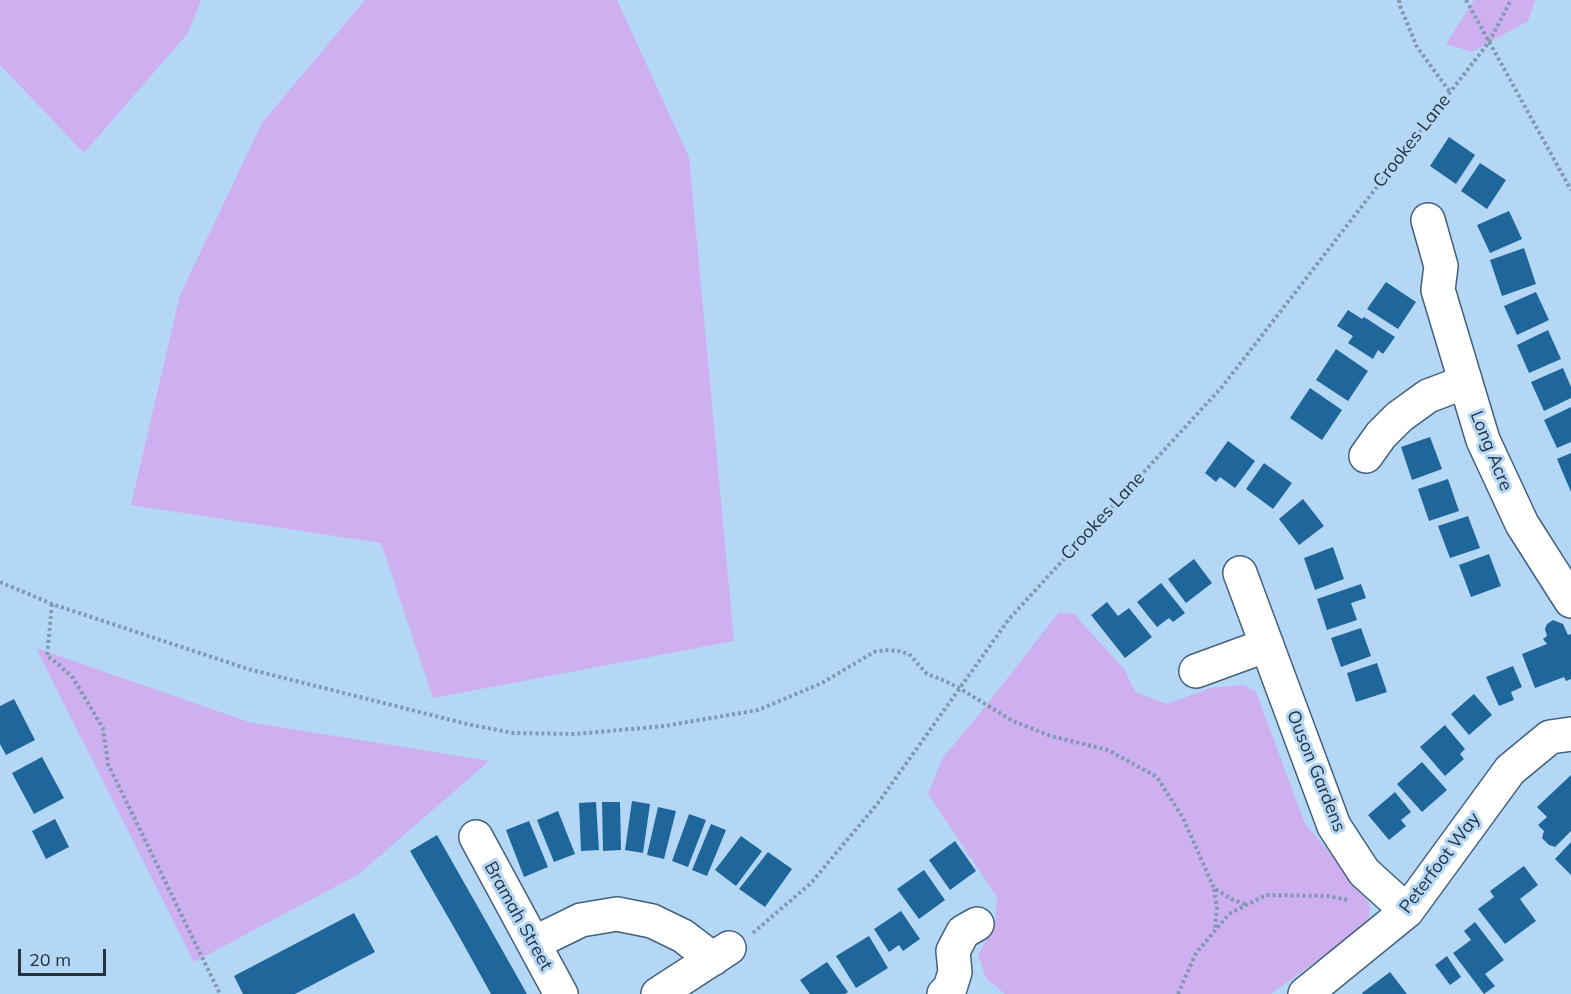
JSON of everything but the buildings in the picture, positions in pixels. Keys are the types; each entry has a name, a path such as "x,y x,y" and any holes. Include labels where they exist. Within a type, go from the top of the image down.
{"street":[{"name":"Long Acre","path":"1428,220 1441,266 1438,290 1483,440 1522,524 1571,601"},
{"path":"1366,456 1381,435 1399,417 1428,396 1466,381"},
{"name":"Ouson Gardens","path":"1240,573 1334,826 1364,872 1407,911"},
{"path":"1196,671 1267,645"},
{"name":"Peterfoot Way","path":"1305,994 1407,911 1510,770 1550,736 1571,734"},
{"name":"Bramah Street","path":"476,837 561,994"},
{"path":"534,943 581,920 617,914 651,921 722,953"},
{"path":"944,994 950,988 955,972 953,951 963,932 977,924"},
{"path":"658,994 722,953"}],"path":[{"path":"1399,0 1418,47 1450,92"},
{"path":"1466,0 1571,190"},
{"name":"Crookes Lane","path":"722,953 749,936 811,883 878,803 1009,619 1222,387 1489,42 1511,0"},
{"path":"0,582 52,604 248,669 467,724 513,733 576,734 664,726 758,710 822,683 874,652 885,650 909,654 927,674 959,688 1014,721 1051,736 1108,750 1157,777 1183,818 1214,888 1217,908 1215,931"},
{"path":"52,604 47,656 73,678 103,728 108,764 220,994"},
{"path":"1214,888 1231,899 1247,904"},
{"path":"1178,994 1196,953 1229,914 1247,904 1266,895 1327,896 1350,900"}],"shaded area":[{"path":"0,0 201,0 188,33 84,153 0,65"},
{"path":"365,0 617,0 689,157 734,641 433,698 381,543 131,505 180,295 262,123"},
{"path":"1474,0 1535,0 1528,21 1472,52 1446,44"},
{"path":"1059,612 1074,614 1124,669 1135,692 1167,704 1211,688 1244,685 1256,692 1305,824 1355,881 1370,905 1369,920 1350,937 1271,994 1005,994 986,978 978,955 995,924 997,897 928,794 942,759"},
{"path":"36,648 249,722 489,761 359,874 194,962"}]}
